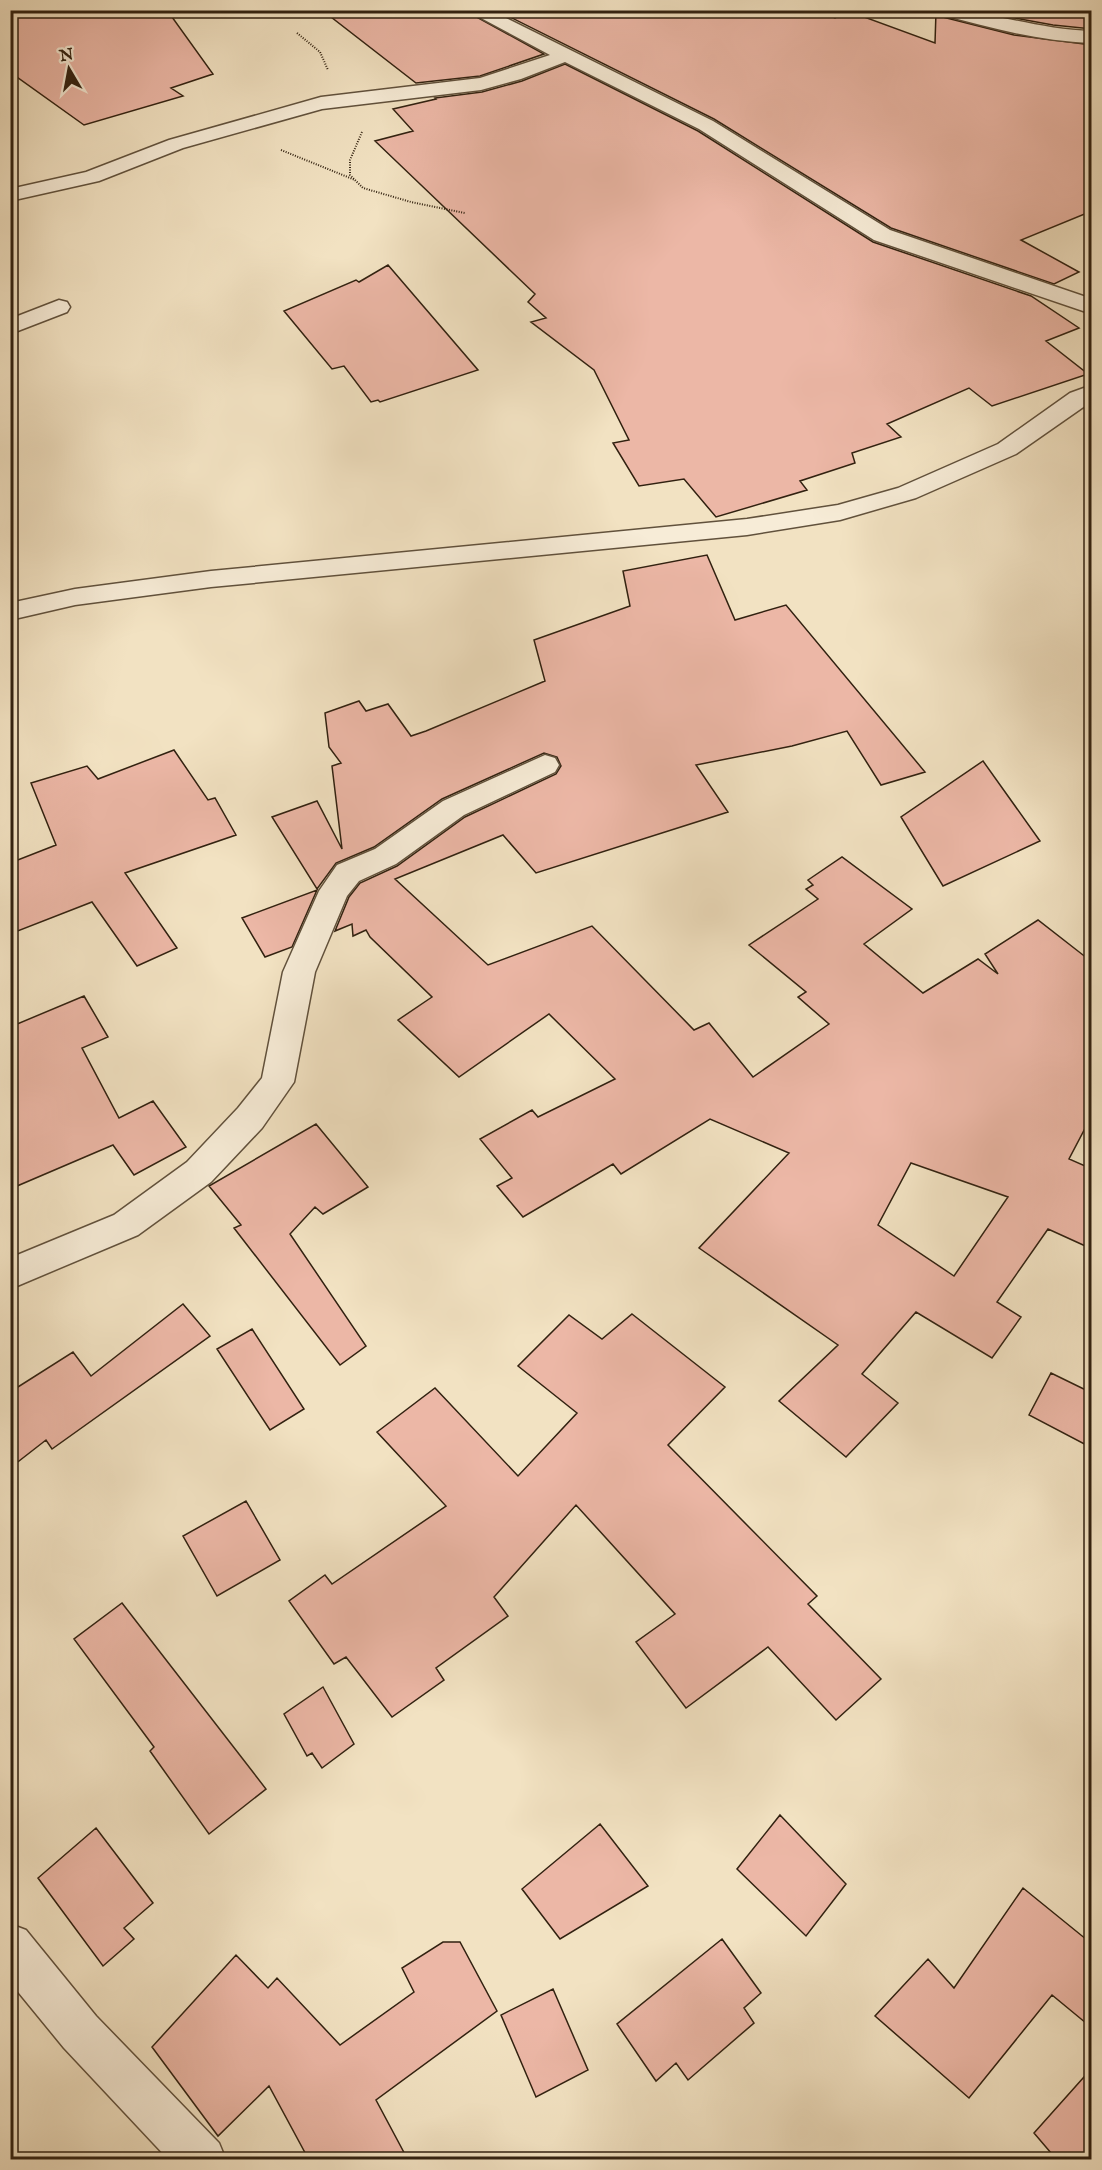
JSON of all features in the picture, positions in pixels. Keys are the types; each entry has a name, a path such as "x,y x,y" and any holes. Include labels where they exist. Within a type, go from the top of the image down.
{"street":[{"path":"475,10 706,125 882,235 1092,307"},
{"path":"946,10 998,25 1061,36 1092,37"},
{"path":"10,195 92,177 176,144 321,103 481,84 514,75 564,56"},
{"path":"10,327 59,307"},
{"path":"10,612 120,590 747,527 840,512 906,493 978,462 1007,448 1078,398 1092,392"},
{"path":"10,1274 126,1226 199,1172 250,1118 278,1082 299,972 334,891 348,873 359,871 388,854 439,816 545,765"},
{"path":"10,1946 80,2032 202,2160"}],"path":[{"path":"297,33 320,52 335,91 346,99 362,122 362,136 350,160 350,175 363,188 411,202 465,213"},
{"path":"272,147 355,180"}],"building":[{"path":"10,10 167,10 213,74 171,88 183,96 84,125 10,72"},
{"path":"322,10 464,10 544,54 480,76 416,83"},
{"path":"496,10 816,10 835,18 848,11 935,43 936,12 939,16 1014,35 1092,45 1092,211 1021,240 1079,272 1054,284 891,228 714,119"},
{"path":"972,10 1092,10 1092,29 1053,25"},
{"path":"565,64 698,131 873,242 1031,296 1079,328 1046,341 1088,374 992,406 969,388 887,424 901,437 852,453 855,463 800,481 807,490 716,517 684,479 639,486 613,443 629,440 594,370 531,322 546,318 528,302 535,294 375,141 413,131 393,109 435,98 482,92 522,81"},
{"path":"388,265 478,370 380,402 378,400 371,402 344,366 332,369 284,311 356,280 359,282"},
{"path":"707,555 735,620 786,605 925,772 881,785 847,731 792,746 696,765 728,812 536,873 503,835 395,879 488,965 592,926 694,1030 709,1023 753,1077 829,1024 798,997 806,992 749,945 818,899 806,889 813,885 808,880 842,857 912,909 864,944 923,993 978,959 998,974 985,954 1038,920 1092,962 1092,1115 1069,1159 1092,1169 1092,1249 1048,1229 997,1302 1021,1317 992,1358 916,1312 862,1374 898,1403 846,1457 779,1401 838,1345 699,1248 789,1153 710,1119 621,1174 613,1164 523,1217 497,1186 512,1178 480,1139 532,1110 538,1117 615,1079 549,1014 459,1077 398,1020 432,997 370,937 366,930 353,936 352,924 335,931 349,897 360,883 397,866 465,817 556,774 561,766 557,757 544,753 442,799 374,847 336,863 317,889 272,817 317,801 342,849 332,766 341,763 329,747 325,713 359,701 366,711 388,704 411,736 545,681 534,640 630,606 623,571","holes":["911,1163 1008,1197 954,1276 878,1225"]},
{"path":"174,750 208,800 215,798 236,835 125,873 177,948 137,966 92,902 10,934 10,863 56,845 31,783 87,766 98,779"},
{"path":"983,761 1040,841 943,886 901,817"},
{"path":"317,890 292,947 265,957 242,918"},
{"path":"84,996 108,1037 82,1048 119,1118 153,1101 186,1147 134,1175 113,1145 10,1189 10,1027"},
{"path":"316,1124 368,1187 323,1214 315,1207 290,1234 366,1346 340,1365 234,1228 241,1225 209,1186"},
{"path":"183,1304 210,1336 52,1449 46,1440 10,1468 10,1392 73,1352 91,1376"},
{"path":"632,1314 725,1387 668,1445 817,1596 808,1604 881,1679 836,1720 768,1647 686,1708 636,1642 675,1614 576,1505 494,1597 508,1616 436,1668 444,1680 392,1717 346,1657 334,1664 289,1601 325,1575 332,1584 446,1506 377,1432 435,1388 518,1476 577,1413 518,1366 569,1315 602,1339"},
{"path":"252,1329 304,1409 270,1430 217,1349"},
{"path":"1051,1373 1092,1393 1092,1448 1029,1415"},
{"path":"246,1501 280,1560 217,1596 183,1536"},
{"path":"122,1603 266,1789 209,1834 150,1751 154,1747 74,1639"},
{"path":"323,1687 354,1744 322,1768 312,1753 307,1756 284,1714"},
{"path":"780,1815 846,1884 806,1936 737,1869"},
{"path":"600,1824 648,1886 560,1939 522,1889"},
{"path":"96,1828 153,1903 124,1928 134,1939 103,1966 38,1878"},
{"path":"1023,1888 1092,1944 1092,2028 1052,1995 969,2098 875,2016 928,1959 954,1988"},
{"path":"722,1939 761,1993 744,2008 754,2023 688,2080 676,2063 656,2081 617,2024"},
{"path":"443,1942 460,1942 497,2011 376,2100 408,2160 309,2160 269,2086 218,2136 152,2047 236,1955 268,1988 277,1978 340,2045 414,1992 402,1968"},
{"path":"553,1989 588,2070 536,2097 501,2015"},
{"path":"1092,2068 1092,2160 1057,2160 1034,2133"}]}
